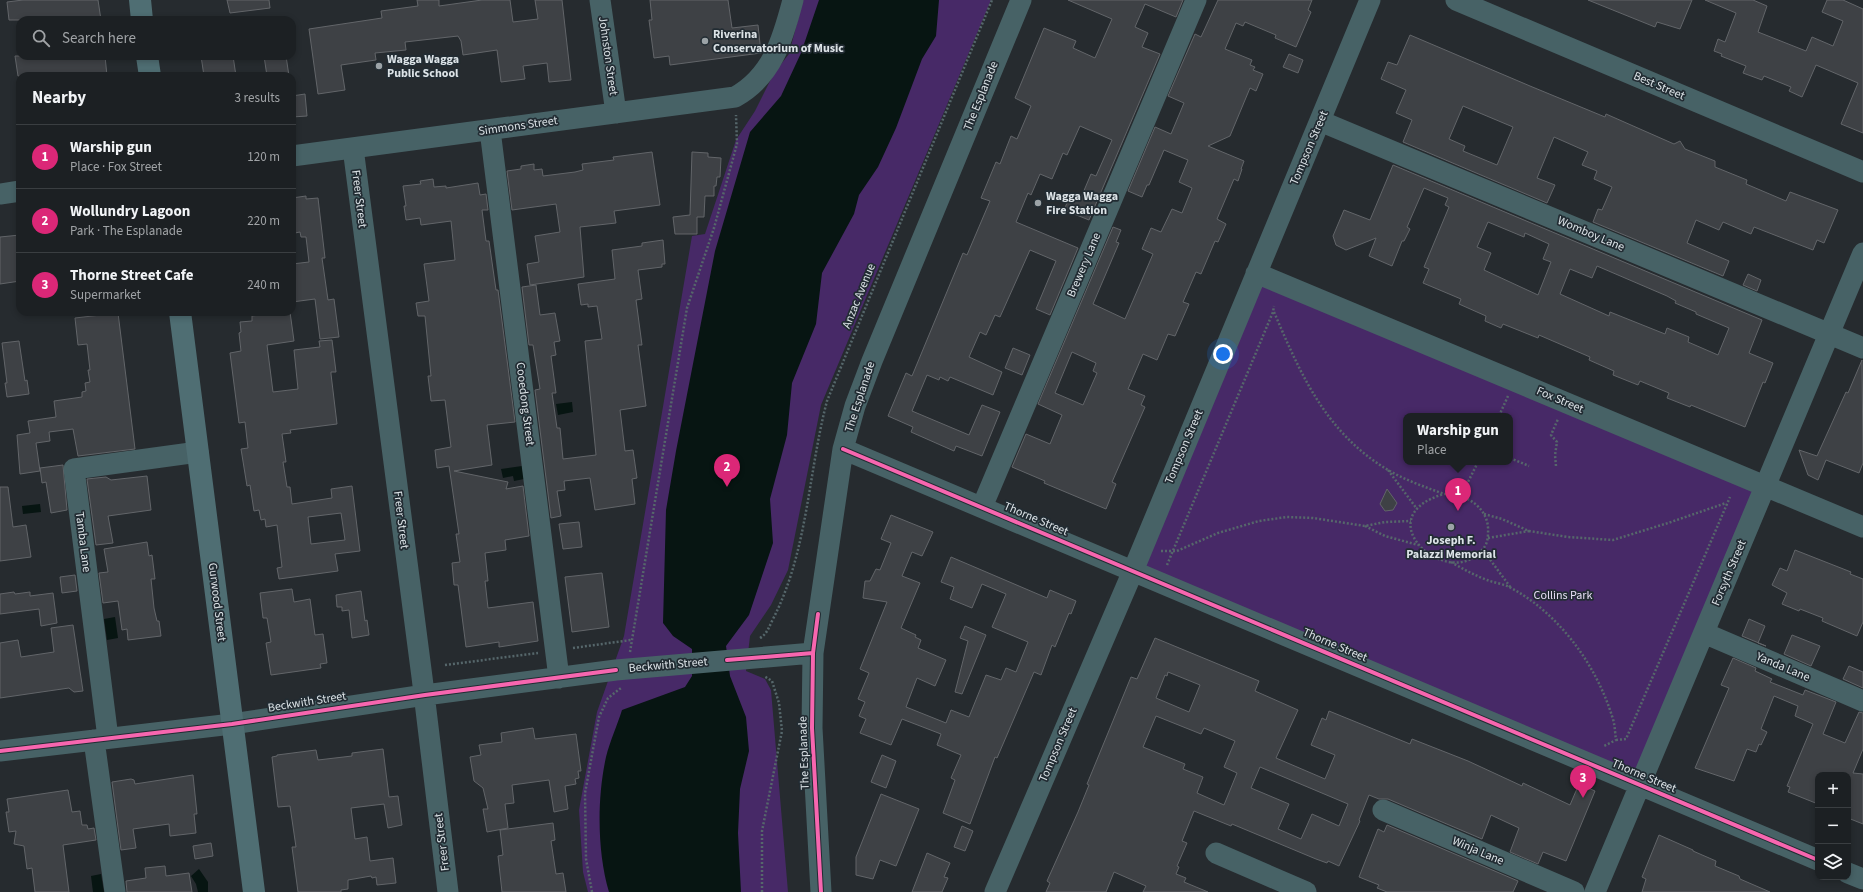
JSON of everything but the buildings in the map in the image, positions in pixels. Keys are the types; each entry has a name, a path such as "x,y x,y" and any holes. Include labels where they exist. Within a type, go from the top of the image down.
{"main road":[{"path":"140,0 142,16"},
{"path":"148,60 149,72"},
{"name":"Gurwood Street","path":"181,316 254,892"}],"street":[{"name":"Johnston Street","path":"600,0 616,113"},
{"path":"740,94 759,79 776,56 786,30 793,0"},
{"name":"The Esplanade","path":"821,892 812,728 813,653 843,449 855,406 872,361 1021,0"},
{"name":"Brewery Lane","path":"982,507 1196,0"},
{"name":"Tompson Street","path":"995,892 1133,571 1370,0"},
{"name":"Best Street","path":"1456,0 1863,172"},
{"name":"Simmons Street","path":"296,155 616,113 740,94"},
{"name":"Womboy Lane","path":"1320,121 1863,348"},
{"name":"Cooedong Street","path":"490,130 559,678"},
{"name":"Freer Street","path":"353,148 425,695 448,892"},
{"path":"0,194 16,192"},
{"name":"Forsyth Street","path":"1595,892 1863,253"},
{"name":"Fox Street","path":"1256,273 1863,527"},
{"name":"Thorne Street","path":"843,449 1815,859"},
{"name":"Tamba Lane","path":"115,892 74,469 198,452"},
{"name":"Yanda Lane","path":"1704,633 1863,701"},
{"name":"Beckwith Street","path":"0,751 232,724 425,695 629,669 813,653"},
{"name":"Winja Lane","path":"1383,810 1574,892"},
{"path":"1216,853 1306,892"},
{"path":"1851,874 1863,880"}],"path":[{"path":"592,892 586,859 585,793 599,717 608,698 627,682 631,640 660,477 687,308 714,228 737,144 740,94"},
{"path":"1167,565 1273,312 1274,306"},
{"path":"1273,312 1298,370 1318,403 1337,429 1352,444 1387,470 1444,494 1462,496 1473,502 1484,514 1488,528 1488,538 1483,550 1470,560 1451,562"},
{"path":"1556,466 1555,455 1557,442 1551,435 1566,403"},
{"path":"1513,459 1529,466"},
{"path":"1462,496 1477,465"},
{"path":"1387,470 1417,509"},
{"path":"1418,545 1413,538 1411,521 1417,509 1431,498 1444,494"},
{"path":"1604,746 1616,740 1626,739 1726,503 1730,497"},
{"path":"1484,514 1502,519 1529,531 1568,537 1613,540 1726,503"},
{"path":"1155,555 1161,551 1177,551 1218,533 1259,521 1286,517 1313,518 1365,526 1386,536 1418,545 1437,558 1451,562 1487,580 1512,588 1536,604 1558,625 1578,648 1594,674 1612,717 1616,740"},
{"path":"1365,526 1385,522 1411,521"},
{"path":"1488,538 1529,531"},
{"path":"1483,550 1512,588"},
{"path":"762,892 762,831 782,731 779,703 772,681"}],"green space":[{"path":"803,0 991,0 821,405 788,570 771,605 750,636 746,671 765,679 771,690 788,892 588,892 583,872 579,810 597,712 624,636 692,236 705,234 736,140 755,111 774,73 789,54"},
{"name":"Collins Park","path":"1256,273 1765,486 1640,785 1133,571"}],"shaded area":[{"path":"819,0 939,0 936,36 922,59 896,128 878,167 859,195 854,214 822,273 816,324 792,383 787,435 770,499 773,543 749,615 726,646 730,676 746,717 749,751 740,789 738,833 741,892 609,892 600,843 601,790 609,745 622,710 685,687 692,676 692,649 673,636 663,623 666,510 715,251 750,132 781,96 801,53"},
{"path":"572,402 573,412 558,415 556,404"},
{"path":"522,466 524,479 514,481 513,476 503,478 501,469"},
{"path":"40,504 41,512 23,514 22,506"},
{"path":"115,617 118,638 107,640 104,619"},
{"path":"199,869 208,882 208,892 198,892 196,884 191,876"},
{"path":"101,874 104,892 93,892 91,876"}],"cycle path":[{"path":"843,449 1815,859"},
{"path":"818,614 813,653 812,728 821,892"},
{"path":"727,660 813,653"},
{"path":"0,751 232,724 425,695 616,670"}],"place":[{"name":"Riverina Conservatorium of Music","path":"705,41"},
{"name":"Wagga Wagga Public School","path":"379,66"},
{"name":"Wagga Wagga Fire Station","path":"1038,203"},
{"name":"Wollundry Lagoon","path":"727,487"},
{"name":"Warship gun","path":"1458,511"},
{"name":"Joseph F. Palazzi Memorial","path":"1451,527"},
{"name":"Thorne Street Cafe","path":"1583,798"}]}
